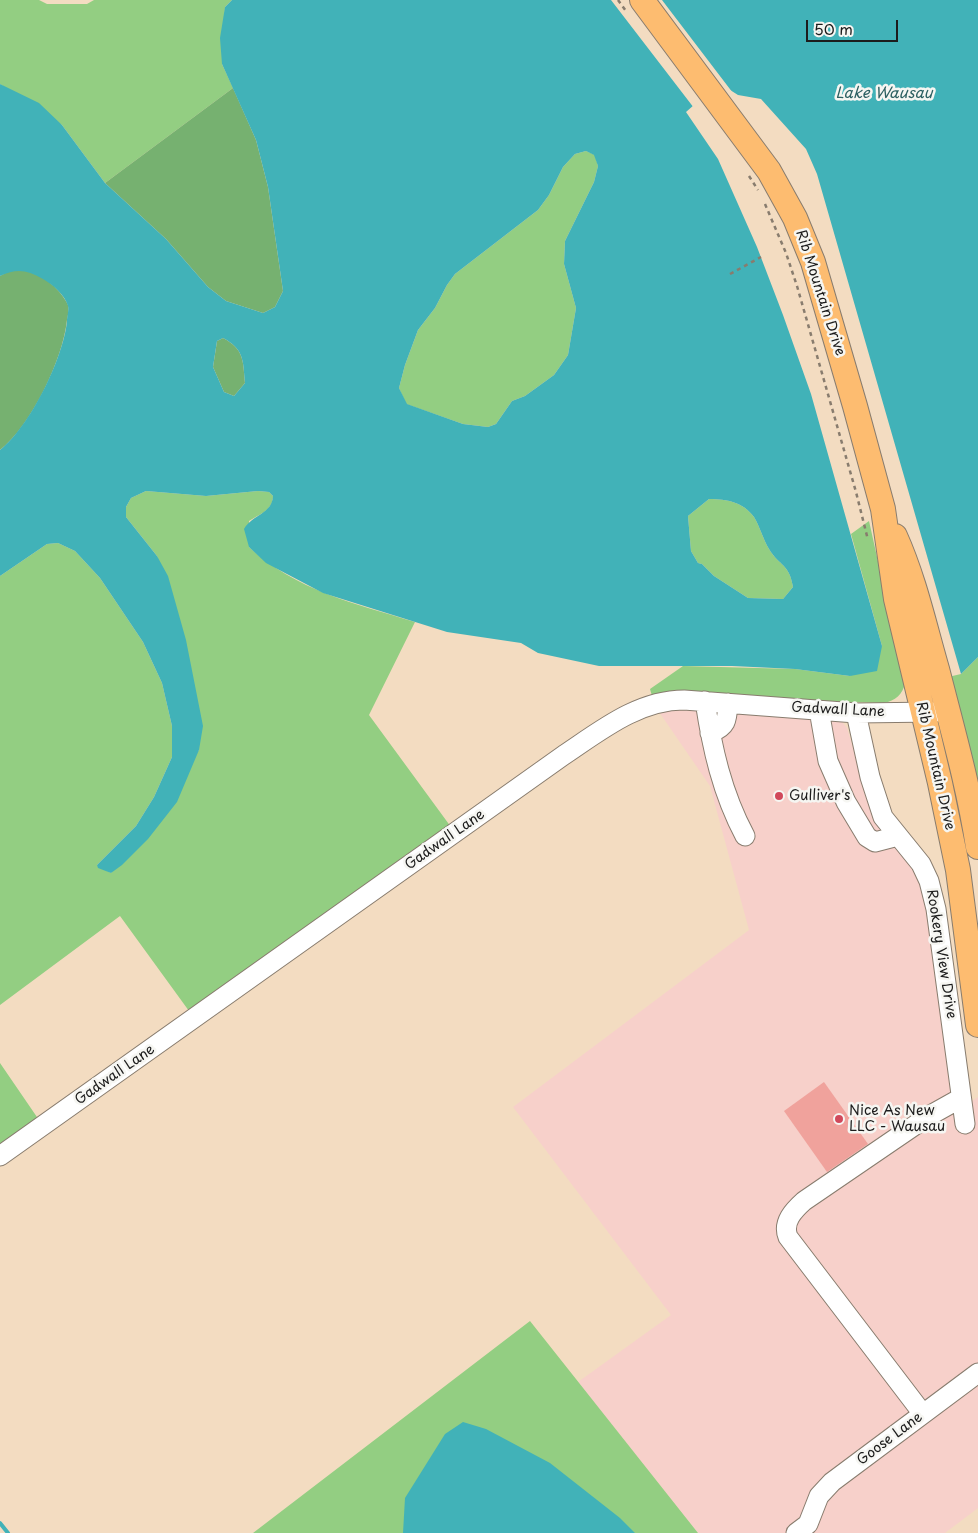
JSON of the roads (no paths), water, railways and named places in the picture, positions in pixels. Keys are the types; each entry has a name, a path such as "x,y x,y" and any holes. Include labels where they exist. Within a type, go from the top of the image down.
{"main road":[{"name":"Rib Mountain Drive","path":"642,0 736,124 772,176 790,208 806,245 856,406 882,509 896,599 940,782 958,870 978,1025"},
{"name":"Rib Mountain Drive","path":"882,509 908,568 948,711 975,826 978,847"}],"street":[{"name":"Gadwall Lane","path":"0,1156 564,755 610,725 653,704 674,700 856,713 948,711"},
{"path":"705,701 711,742 732,812 744,836"},
{"path":"710,733 718,730 727,720 728,703"},
{"path":"820,710 828,761 846,802 867,838 875,842 898,836"},
{"name":"Rookery View Drive","path":"856,713 870,777 883,817 921,864 929,881 936,909 965,1124"},
{"path":"922,1414 788,1237 786,1226 794,1211 811,1196 927,1117 961,1098"},
{"name":"Goose Lane","path":"796,1533 808,1524 818,1499 826,1488 978,1373"}],"water":[{"name":"Lake Wausau","path":"232,0 978,0 978,657 961,674 817,174 806,149 761,99 738,95 719,83 686,112 718,159 757,247 811,394 882,646 877,671 850,676 795,669 732,666 599,666 538,653 521,643 447,632 323,593 266,563 249,547 244,529 269,507 273,496 269,492 258,491 206,496 146,491 131,498 126,507 126,517 157,556 168,576 186,640 203,726 199,750 177,802 148,839 122,865 111,873 98,868 97,865 136,826 154,797 172,757 172,726 162,683 143,642 100,578 75,551 58,543 47,544 0,576 0,450 23,425 52,372 64,336 68,306 58,290 37,276 17,271 0,276 0,84 39,103 62,125 105,183 166,239 208,287 226,301 263,313 275,307 283,291 268,187 256,140 222,64 220,38 225,7","holes":["586,151 594,155 598,166 594,182 565,241 564,264 576,308 568,355 554,375 525,396 512,401 496,424 488,427 463,424 407,404 399,388 405,365 418,330 435,308 447,285 455,274 538,210 549,195 563,167 575,154","223,338 230,342 239,351 241,356 245,383 234,396 224,392 213,367 217,341","709,499 734,502 745,508 754,517 773,555 787,569 793,587 783,599 748,598 714,576 702,564 698,563 691,551 688,516"]},
{"path":"463,1422 486,1429 550,1463 620,1518 635,1533 403,1533 405,1498 445,1434"}],"waterway":[{"path":"0,1523 8,1533"}],"place":[{"name":"Gulliver's","path":"779,796"},
{"name":"Nice As New LLC - Wausau","path":"839,1119"}]}
